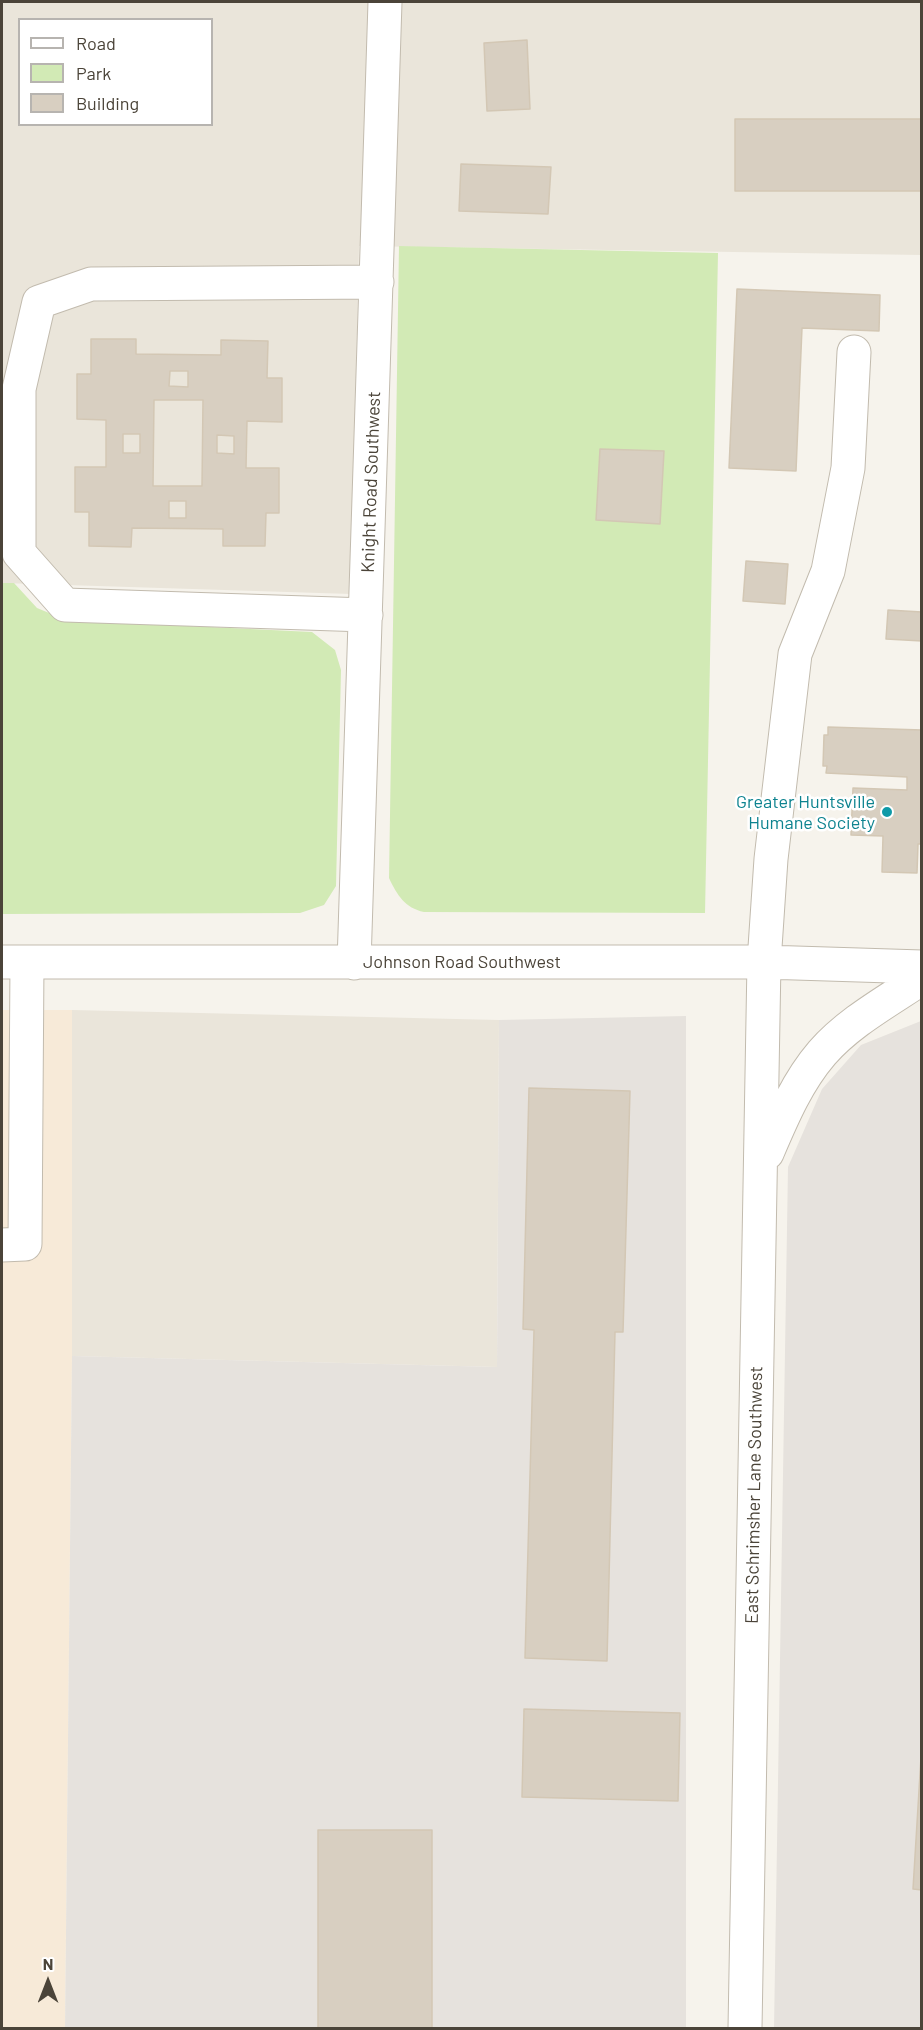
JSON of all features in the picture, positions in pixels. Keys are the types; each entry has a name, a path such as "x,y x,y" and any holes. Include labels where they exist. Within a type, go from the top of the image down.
{"street":[{"name":"Knight Road Southwest","path":"354,963 385,2"},
{"path":"366,615 65,605 19,553 20,389 39,302 91,284 377,282"},
{"name":"East Schrimsher Lane Southwest","path":"745,2028 764,962 771,859 795,654 828,571 848,468 854,352"},
{"path":"2,1245 25,1244 14,962"},
{"name":"Johnson Road Southwest","path":"14,962 764,962 921,967"},
{"path":"760,1169 789,1103 822,1053 859,1020 921,978"}],"shaded area":[{"path":"2,2 921,2 921,255 359,246 351,594 2,583"},
{"path":"2,1010 72,1010 72,1356 65,2028 2,2028"},
{"path":"72,1010 499,1020 497,1367 72,1356"},
{"path":"686,1016 686,2028 65,2028 72,1356 497,1367 499,1020"},
{"path":"921,1021 921,2028 774,2028 788,1167 822,1089 861,1045"}],"green space":[{"path":"399,246 718,253 705,913 424,912 402,900 389,878"},
{"path":"2,583 14,583 37,608 66,620 312,632 335,650 341,670 336,886 324,905 300,913 2,914"}],"building":[{"path":"527,40 530,109 487,111 484,43"},
{"path":"735,119 922,119 922,191 735,191"},
{"path":"461,164 551,167 548,214 459,211"},
{"path":"737,289 880,295 879,331 802,328 796,471 729,468"},
{"path":"91,339 136,339 136,354 221,355 221,340 268,341 267,378 282,378 282,422 247,421 246,468 279,468 279,513 266,513 265,546 223,546 223,529 132,528 131,547 89,546 89,512 75,512 75,467 106,467 106,420 77,419 77,374 91,374","holes":["170,371 188,371 188,387 169,386","154,400 203,400 202,486 153,486","123,434 140,434 140,453 123,453","217,435 234,436 234,454 217,453","169,501 186,501 186,518 169,518"]},
{"path":"600,449 664,451 660,524 596,520"},
{"path":"746,561 788,564 785,604 743,601"},
{"path":"888,610 922,612 922,641 886,639"},
{"name":"Greater Huntsville Humane Society","path":"828,727 922,730 922,844 918,844 917,873 882,872 883,836 851,835 853,788 907,790 907,777 826,773 827,766 823,766 824,735 828,735"},
{"path":"529,1088 630,1091 623,1332 615,1332 607,1661 525,1658 534,1330 523,1329"},
{"path":"524,1709 680,1713 678,1801 522,1797"},
{"path":"922,1741 922,1890 913,1889"},
{"path":"318,1830 432,1830 432,2028 318,2028"}],"place":[{"name":"Greater Huntsville Humane Society","path":"887,812"}]}
